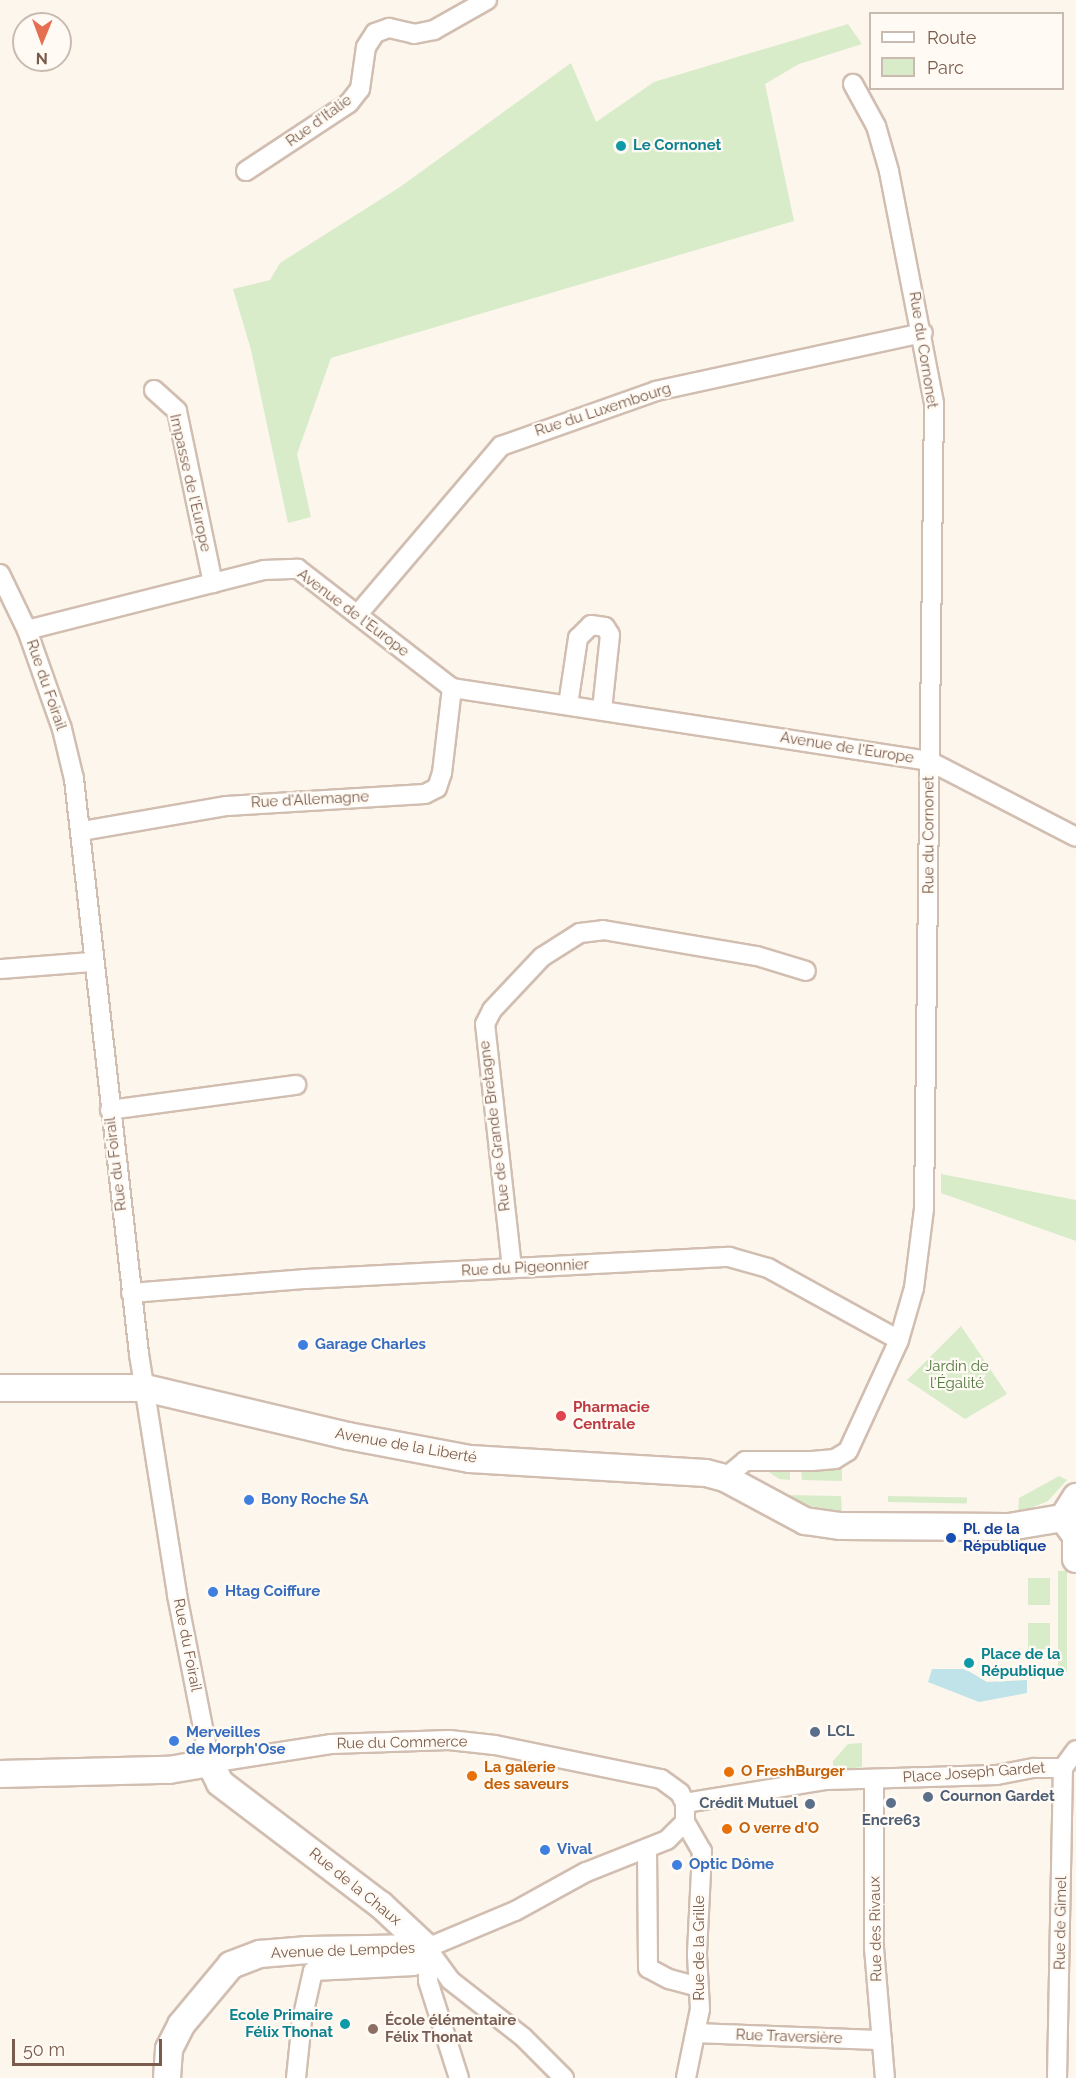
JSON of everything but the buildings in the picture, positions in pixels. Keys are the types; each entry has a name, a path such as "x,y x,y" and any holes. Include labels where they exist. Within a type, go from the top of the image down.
{"street":[{"name":"Rue d'Italie","path":"246,171 349,103 360,89 366,47 375,33 389,28 414,34 434,30 487,0"},
{"name":"Rue du Cornonet","path":"725,1478 745,1461 835,1459 848,1451 899,1340 914,1288 926,1182 934,403 923,333 889,171 876,126 854,84"},
{"name":"Rue du Luxembourg","path":"358,614 501,446 656,391 923,333"},
{"name":"Impasse de l'Europe","path":"154,390 177,411 213,583"},
{"name":"Avenue de l'Europe","path":"27,630 282,567 298,569 452,688 929,761 1076,837"},
{"name":"Rue du Foirail","path":"0,574 27,630 62,729 82,831 92,962 131,1293 177,1595 210,1763"},
{"path":"568,705 578,638 591,625 606,627 610,635 602,710"},
{"name":"Rue d'Allemagne","path":"82,831 227,806 425,794 437,788 448,737 452,688"},
{"name":"Rue de Grande Bretagne","path":"512,1268 485,1024 492,1010 542,957 580,933 603,930 757,956 806,971"},
{"path":"0,969 92,962"},
{"path":"110,1110 296,1085"},
{"name":"Rue du Pigeonnier","path":"131,1293 512,1268 700,1258 743,1259 768,1268 899,1340"},
{"name":"Avenue de la Liberté","path":"0,1388 145,1388 348,1436 470,1459 706,1473 725,1478 805,1521 841,1526 1000,1527 1070,1507"},
{"path":"1070,1507 1076,1536 1076,1559"},
{"name":"Rue du Commerce","path":"0,1774 169,1770 332,1744 449,1740 495,1745 661,1779 681,1792 685,1803"},
{"name":"Place Joseph Gardet","path":"685,1803 826,1780 997,1775 1034,1768 1063,1768 1076,1750"},
{"name":"Rue de la Chaux","path":"210,1763 220,1783 381,1905 428,1948"},
{"name":"Rue de Gimel","path":"1057,2078 1068,2046 1063,1768"},
{"name":"Rue des Rivaux","path":"873,1779 874,1948 885,2078"},
{"path":"685,1803 685,1822"},
{"name":"Avenue de Lempdes","path":"167,2078 169,2049 181,2025 231,1965 260,1954 308,1950 428,1948 515,1911 586,1872 667,1840 685,1822"},
{"name":"Rue de la Grille","path":"685,1822 702,1851 697,2033 686,2078"},
{"path":"647,1849 648,1968 669,1979 698,1987"},
{"path":"296,2078 302,2020 313,1971 408,1968 428,1948"},
{"path":"428,1948 429,1981 459,2078"},
{"path":"428,1948 450,1980 523,2037 564,2078"},
{"name":"Rue Traversière","path":"697,2033 882,2040"}],"green space":[{"path":"848,24 862,44 799,64 765,84 794,221 331,358 297,454 311,517 288,523 251,350 233,289 270,280 280,263 400,187 571,63 596,122 654,82"},
{"path":"941,1174 1076,1200 1076,1241 941,1193"},
{"name":"Jardin de l'Égalité","path":"961,1326 1007,1394 965,1419 907,1380"},
{"path":"763,1468 842,1469 842,1481 802,1480 801,1471 790,1471 790,1480 779,1479"},
{"path":"751,1476 783,1495 841,1496 842,1512 790,1502"},
{"path":"1059,1476 1067,1480 1048,1501 1018,1513 1019,1498"},
{"path":"888,1496 967,1497 967,1503 888,1502"},
{"path":"1058,1571 1067,1571 1067,1672 1058,1672"},
{"path":"1028,1578 1050,1578 1050,1605 1028,1605"},
{"path":"1028,1623 1050,1623 1050,1649 1028,1649"},
{"path":"862,1743 862,1767 833,1771 833,1761 848,1744"}],"water":[{"path":"932,1669 965,1669 987,1682 1027,1680 1027,1693 979,1702 928,1682"}],"place":[{"name":"Le Cornonet","path":"621,146"},
{"name":"Garage Charles","path":"303,1345"},
{"name":"Pharmacie Centrale","path":"561,1416"},
{"name":"Bony Roche SA","path":"249,1500"},
{"name":"Pl. de la République","path":"951,1538"},
{"name":"Htag Coiffure","path":"213,1592"},
{"name":"Place de la République","path":"969,1663"},
{"name":"LCL","path":"815,1732"},
{"name":"Merveilles de Morph'Ose","path":"174,1741"},
{"name":"O FreshBurger","path":"729,1772"},
{"name":"La galerie des saveurs","path":"472,1776"},
{"name":"Cournon Gardet","path":"928,1797"},
{"name":"Encre63","path":"891,1803"},
{"name":"Crédit Mutuel","path":"810,1804"},
{"name":"O verre d'O","path":"727,1829"},
{"name":"Vival","path":"545,1850"},
{"name":"Optic Dôme","path":"677,1865"},
{"name":"Ecole Primaire Félix Thonat","path":"345,2024"},
{"name":"École élémentaire Félix Thonat","path":"373,2029"}]}
